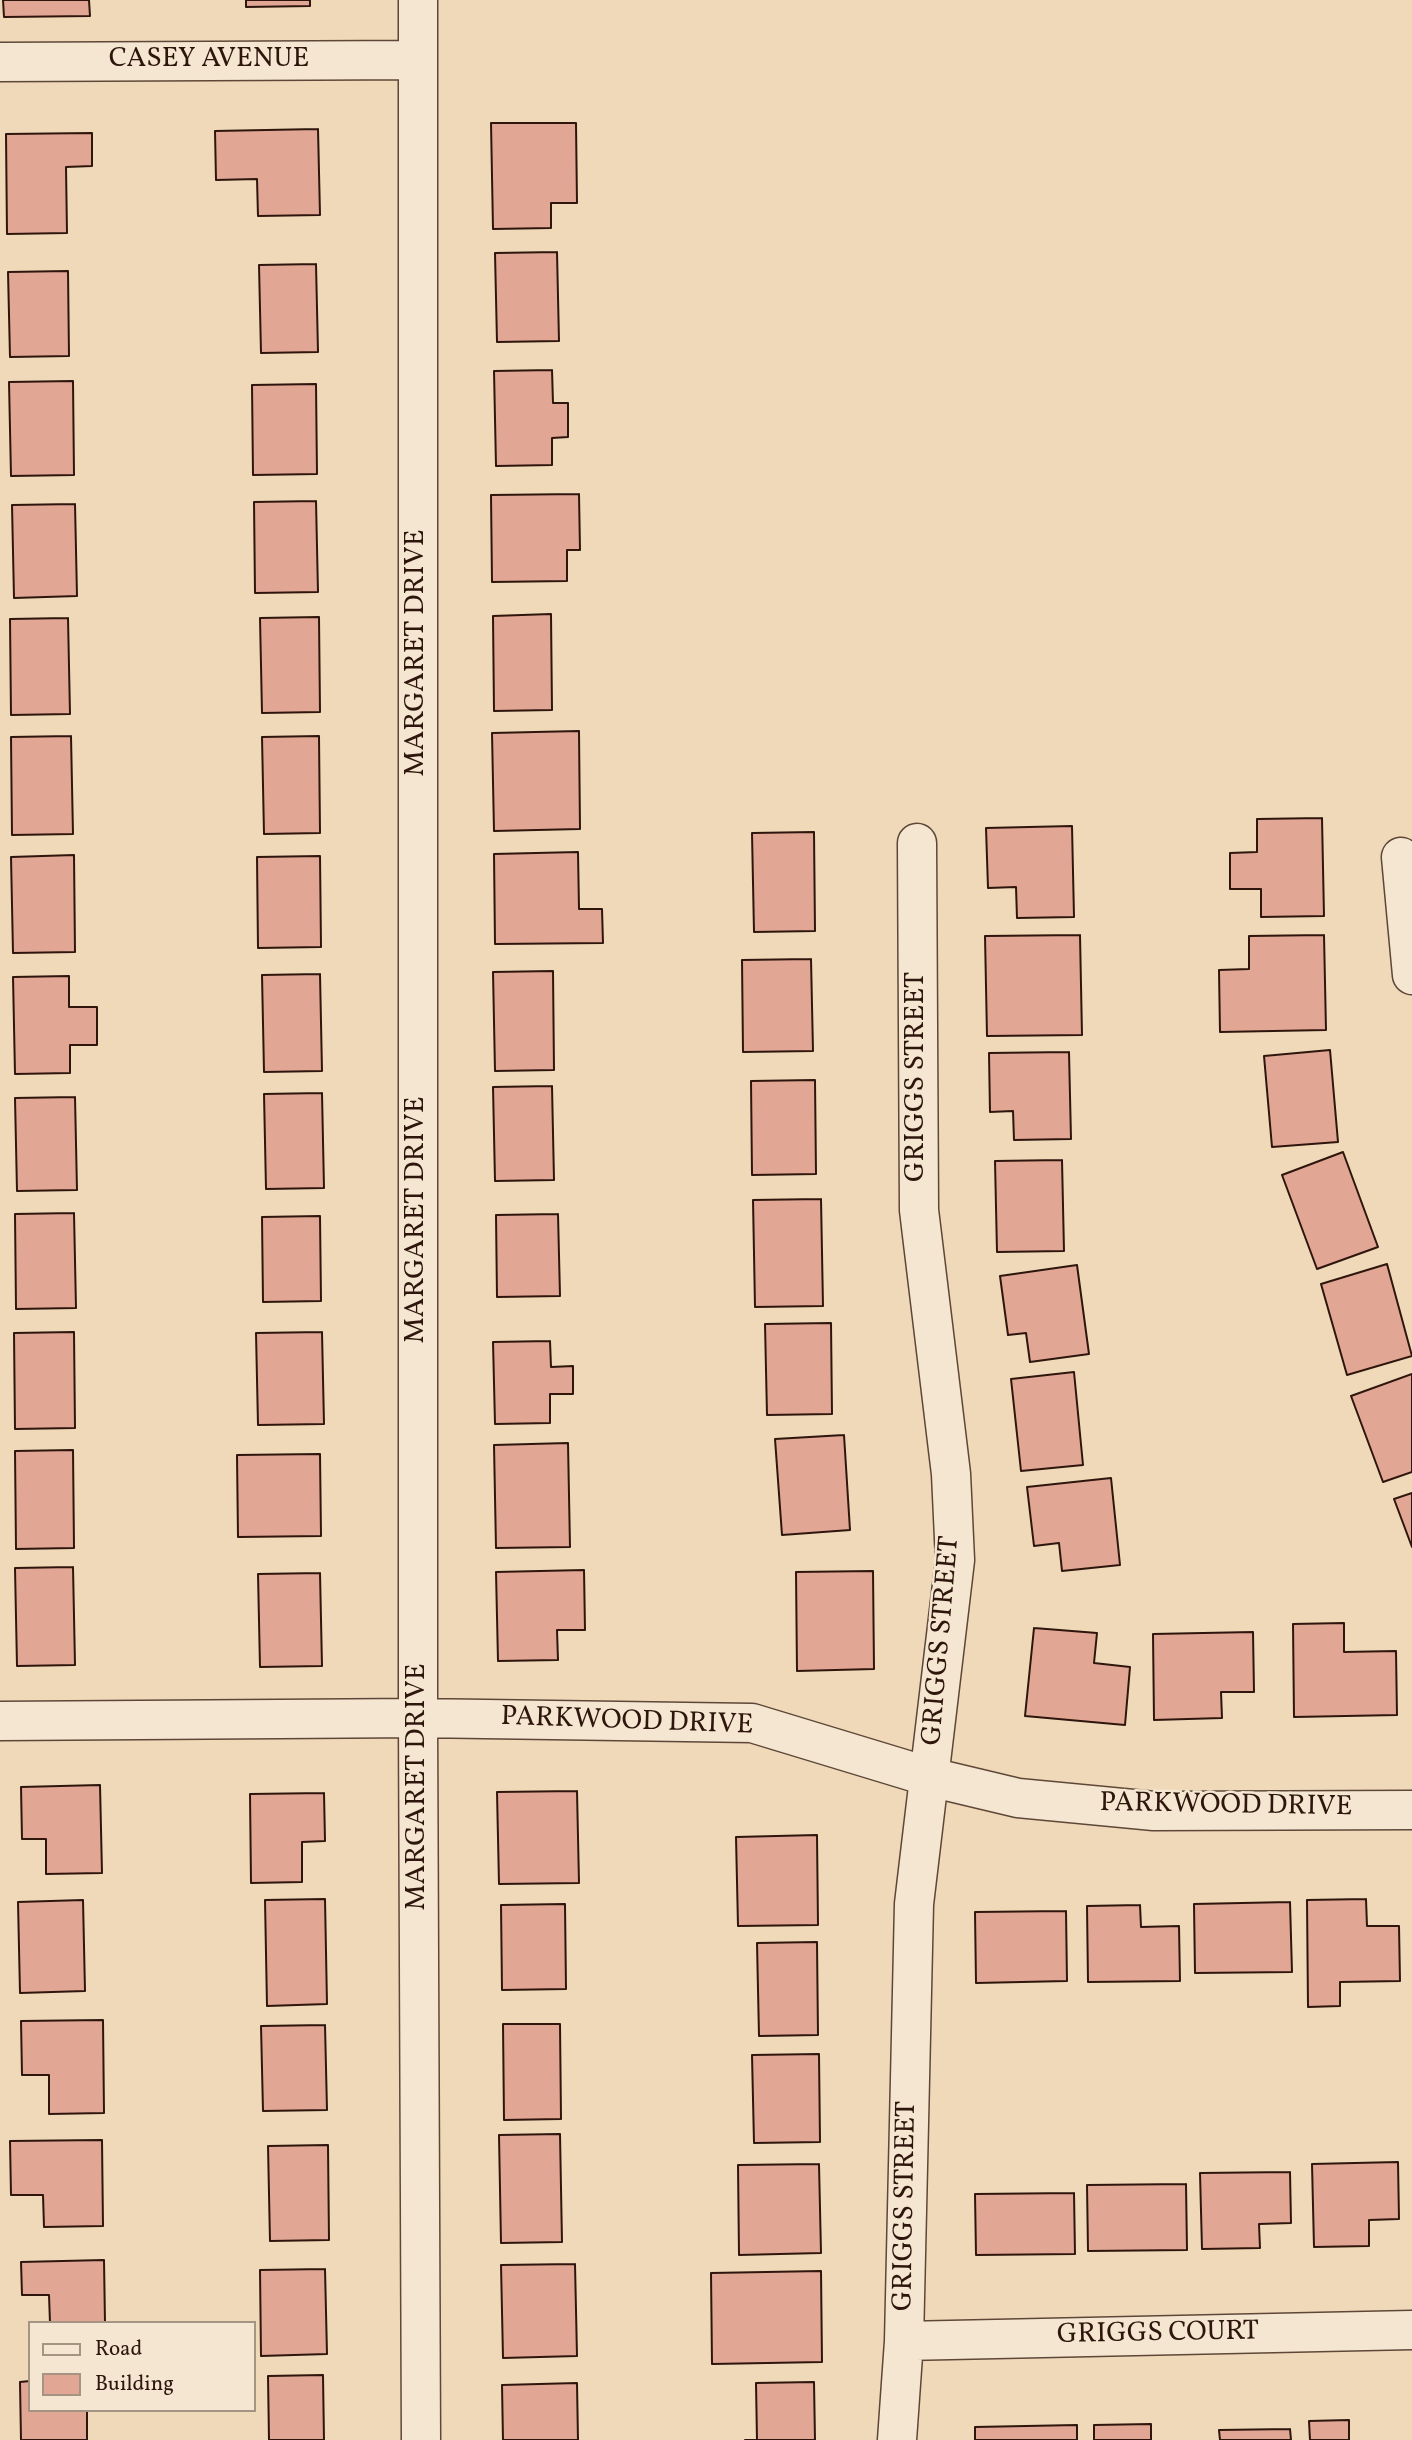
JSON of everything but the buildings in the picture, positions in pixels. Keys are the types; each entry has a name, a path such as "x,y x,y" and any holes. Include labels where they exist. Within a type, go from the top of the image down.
{"street":[{"name":"MARGARET DRIVE","path":"418,0 418,1718 421,2440"},
{"name":"CASEY AVENUE","path":"0,62 418,60"},
{"name":"GRIGGS STREET","path":"897,2440 904,2341 914,1904 955,1560 951,1474 919,1210 917,843"},
{"path":"1401,857 1412,975"},
{"name":"PARKWOOD DRIVE","path":"0,1721 418,1718 752,1723 930,1777 1018,1798 1154,1811 1412,1810"},
{"name":"GRIGGS COURT","path":"904,2341 1412,2330"}]}
